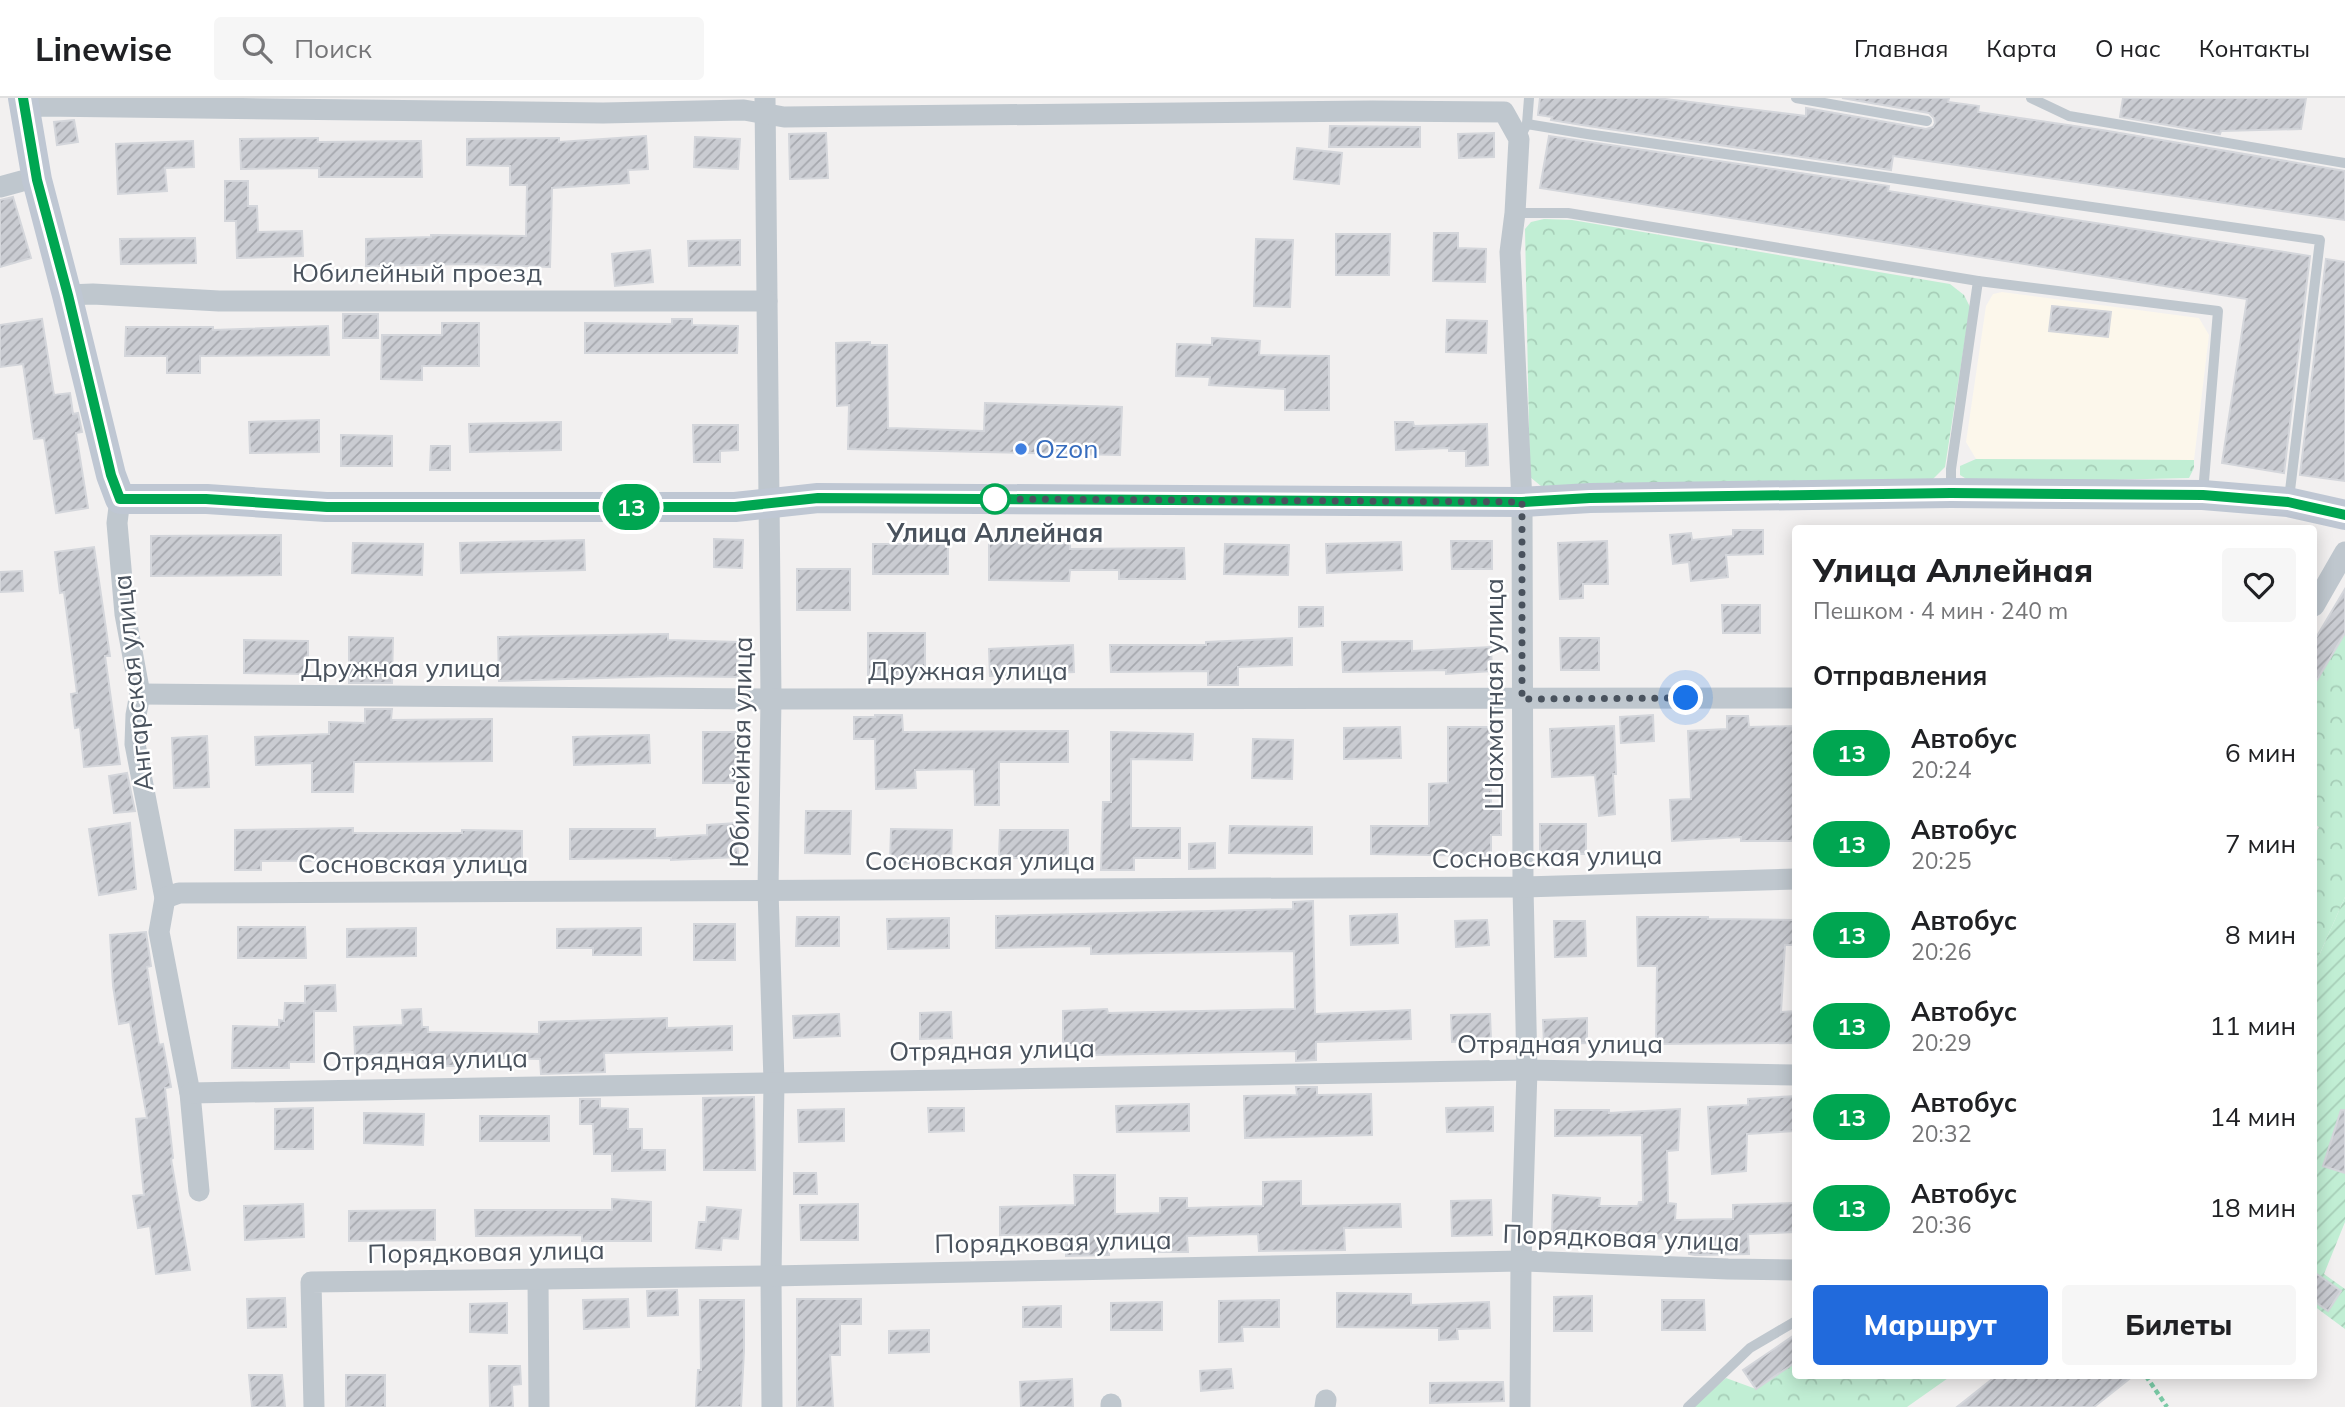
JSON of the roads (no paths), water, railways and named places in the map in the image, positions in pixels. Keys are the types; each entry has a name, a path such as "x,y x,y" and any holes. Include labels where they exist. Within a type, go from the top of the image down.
{"street":[{"path":"24,104 603,113 744,110 765,106 783,117 1504,112 1523,131"},
{"name":"Ангарская улица","path":"24,104 37,180 111,475 120,499 117,523 125,614 140,694 135,744 165,898 159,932 190,1093 199,1191"},
{"name":"Юбилейная улица","path":"765,106 771,699 768,890 774,1082 772,1407"},
{"name":"Шахматная улица","path":"1520,1407 1527,1070 1523,887 1522,502 1510,252 1523,131"},
{"path":"0,187 37,180"},
{"name":"Юбилейный проезд","path":"68,295 219,301 767,301"},
{"path":"120,499 206,499 327,507 735,507 818,498 1522,502 1590,498 1951,493 2203,495 2288,502 2345,515"},
{"path":"2317,601 2345,551"},
{"name":"Дружная улица","path":"140,694 771,699 1792,698"},
{"name":"Сосновская улица","path":"165,898 179,893 1523,887 1792,879"},
{"name":"Отрядная улица","path":"190,1093 1527,1070 1792,1075"},
{"name":"Порядковая улица","path":"314,1407 311,1282 1521,1261 1792,1270"},
{"path":"538,1279 539,1407"}],"lane":[{"path":"1529,98 1523,131 1601,136 2320,240 2288,502"},
{"path":"1796,98 1927,121"},
{"path":"2031,98 2069,116 2345,163"},
{"path":"1516,213 1568,213 1978,281 2218,311 2203,495"},
{"path":"1951,493 1951,469 1978,281"},
{"path":"1688,1407 1750,1348 1792,1323"}],"place":[{"name":"Ozon","path":"1021,449"},
{"name":"Улица Аллейная","path":"995,499"}]}
